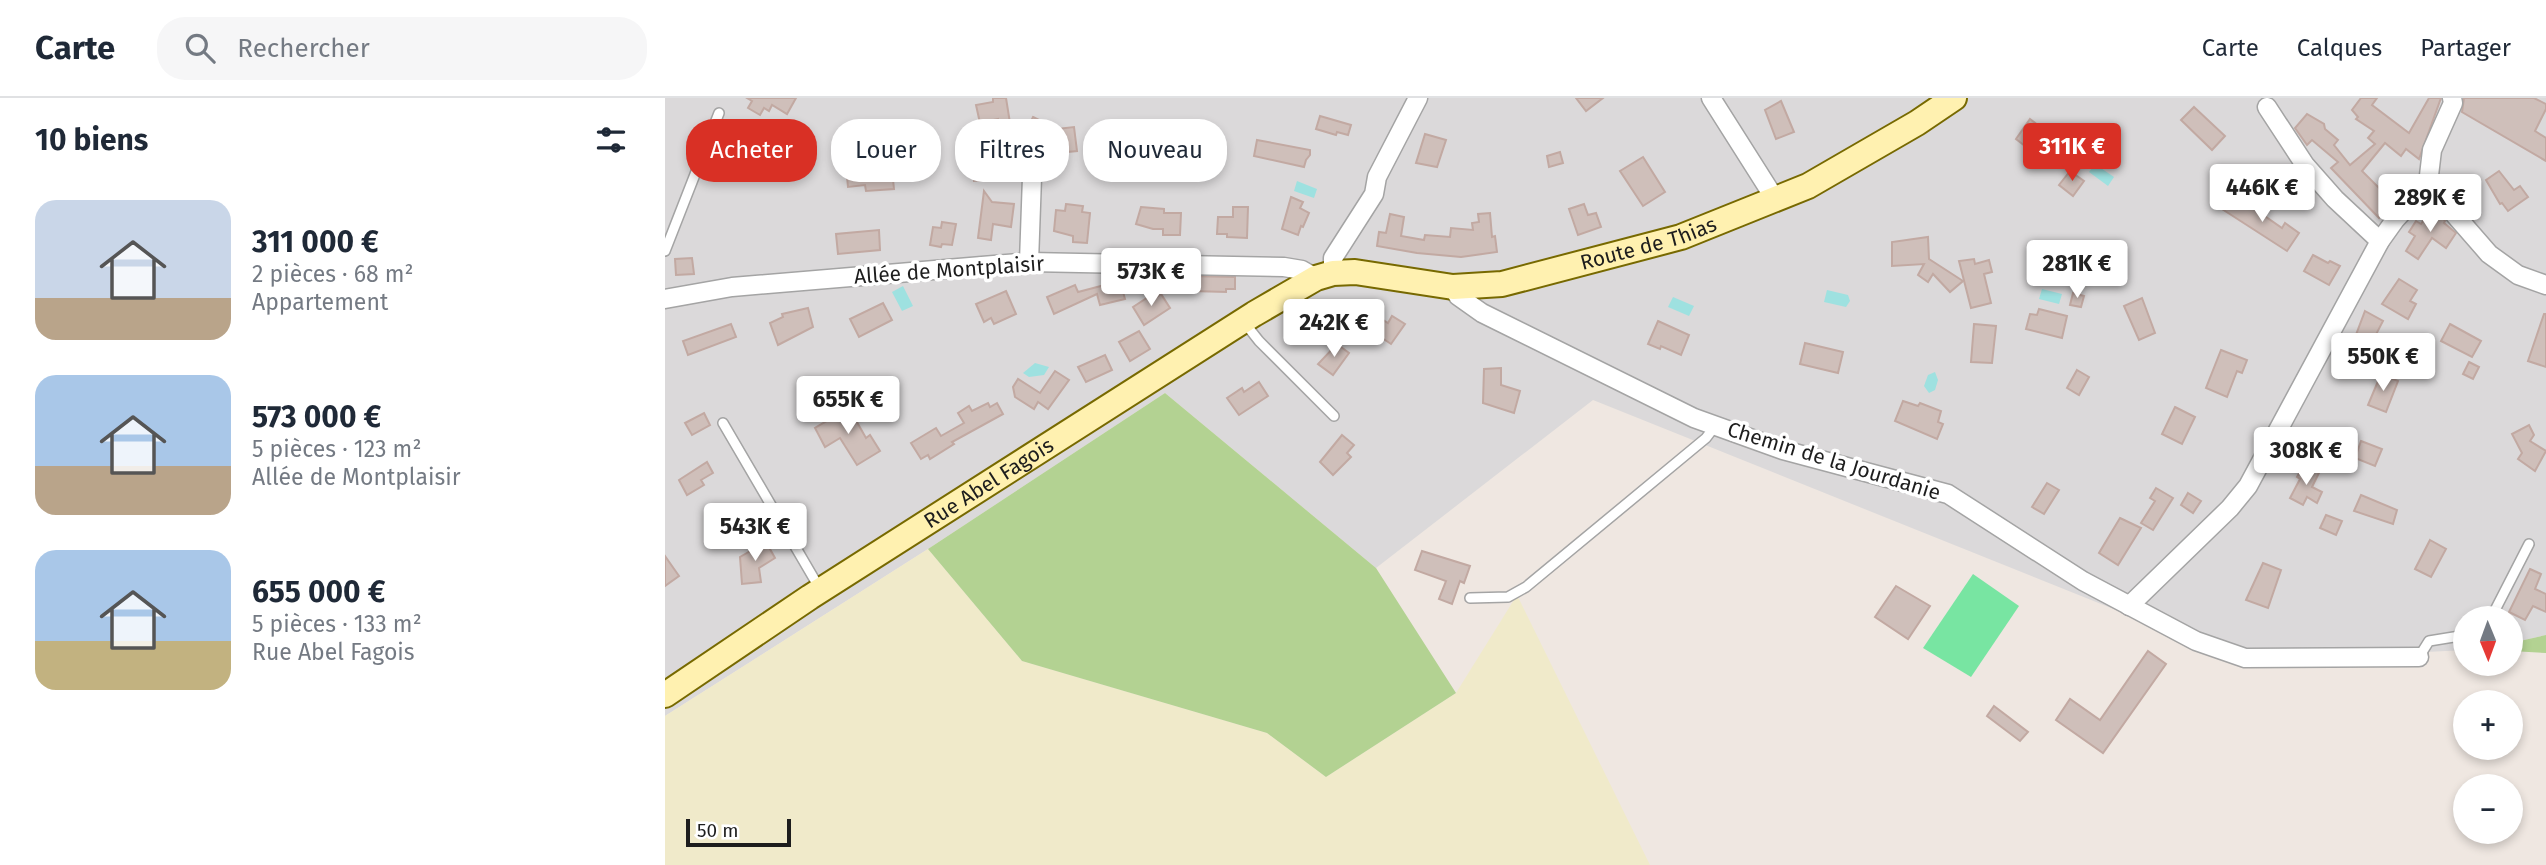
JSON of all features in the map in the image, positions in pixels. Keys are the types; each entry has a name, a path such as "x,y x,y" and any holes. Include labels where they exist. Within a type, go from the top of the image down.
{"street":[{"path":"1324,275 1374,194 1377,177 1418,98"},
{"path":"1711,98 1775,199"},
{"name":"Route de Thias","path":"1324,275 1355,272 1453,287 1502,284 1681,237 1819,180 1917,123 1954,98"},
{"path":"2129,606 2230,508 2248,486 2380,241 2428,184 2432,150 2453,103 2452,98"},
{"path":"2267,107 2305,166 2335,199 2380,241"},
{"path":"1029,262 1032,182"},
{"path":"2428,184 2489,254 2518,275 2546,285"},
{"name":"Allée de Montplaisir","path":"665,299 732,287 1029,262 1284,267 1324,275"},
{"name":"Rue Abel Fagois","path":"665,695 821,591 1244,322 1324,275"},
{"name":"Chemin de la Jourdanie","path":"1453,287 1458,296 1482,313 1694,418 1783,450 1948,494 2083,581 2196,641 2245,658 2419,657"}],"lane":[{"path":"665,251 719,113"},
{"path":"1244,322 1259,341 1334,416"},
{"path":"723,423 821,591"},
{"path":"1470,598 1509,597 1526,587 1706,438 1715,426"},
{"path":"2497,606 2529,544"},
{"path":"2419,657 2429,641 2453,637"}],"shaded area":[{"path":"665,98 2546,98 2546,635 2523,640 2523,606 2453,606 2453,651 2243,661 1593,400 1376,568 1165,393 928,549 665,716"},
{"path":"928,549 1022,661 1267,733 1326,777 1456,693 1517,595 1650,865 665,865 665,716"}],"green space":[{"path":"1165,393 1376,568 1456,693 1326,777 1267,733 1022,661 928,549"},
{"path":"1973,574 2019,606 1971,677 1923,648"},
{"path":"2546,635 2546,653 2523,652 2523,640"}],"water":[{"path":"2095,164 2114,177 2108,186 2089,172"},
{"path":"1297,181 1317,189 1314,198 1294,191"},
{"path":"903,286 913,306 902,311 892,292"},
{"path":"2042,289 2062,294 2059,304 2039,299"},
{"path":"1827,290 1848,295 1850,301 1846,307 1824,302"},
{"path":"1673,297 1694,306 1689,316 1668,307"},
{"path":"1035,363 1049,367 1044,375 1029,377 1023,373"},
{"path":"1935,372 1938,380 1935,390 1929,393 1924,386 1928,375"}],"building":[{"path":"747,98 796,98 787,114 772,105 769,111 764,108 760,115 748,108 752,101"},
{"path":"993,98 1006,98 1009,119 979,119 976,105 993,102"},
{"path":"1576,98 1603,98 1586,111"},
{"path":"2361,98 2377,98 2372,105 2409,133 2429,98 2441,98 2419,159 2406,149 2401,156 2385,143 2362,171 2382,191 2394,181 2405,192 2379,218 2331,168 2338,162 2312,140 2307,145 2295,128 2307,114 2324,124 2325,129 2338,140 2334,145 2350,165 2375,144 2368,138 2374,131 2356,119 2358,117 2352,110"},
{"path":"2464,98 2534,98 2546,104 2535,131 2546,138 2546,161 2462,112"},
{"path":"1781,101 1794,132 1776,139 1765,110"},
{"path":"2194,107 2225,136 2212,150 2181,120"},
{"path":"1320,116 1351,125 1348,135 1337,132 1336,135 1316,129"},
{"path":"2030,119 2039,126 2036,130 2055,144 2058,140 2066,146 2051,166 2016,139"},
{"path":"1074,127 1077,151 1069,152 1069,128"},
{"path":"1425,134 1446,140 1437,167 1416,163"},
{"path":"1257,140 1310,150 1310,155 1304,167 1254,156"},
{"path":"1560,152 1563,163 1549,167 1547,156"},
{"path":"1643,157 1665,192 1643,206 1620,171"},
{"path":"2070,171 2084,181 2073,196 2059,185"},
{"path":"2499,171 2514,190 2520,186 2528,197 2508,211 2500,204 2486,180"},
{"path":"848,182 893,182 894,189 866,191 865,185 848,187"},
{"path":"984,191 992,202 1014,204 1011,227 993,224 991,240 978,238"},
{"path":"1291,197 1303,202 1300,208 1309,213 1298,235 1282,229"},
{"path":"2230,197 2241,204 2243,201 2282,228 2285,223 2299,233 2287,251 2222,209"},
{"path":"1066,204 1083,206 1082,212 1090,213 1087,243 1073,242 1073,236 1054,231 1056,210 1065,211"},
{"path":"1584,204 1588,215 1596,213 1601,227 1578,235 1569,209"},
{"path":"1141,207 1164,209 1164,213 1181,213 1180,235 1163,235 1163,229 1136,224"},
{"path":"1233,207 1248,207 1247,238 1217,234 1218,217 1233,217"},
{"path":"2431,209 2456,233 2446,248 2432,238 2418,259 2406,251 2415,236 2409,232 2416,221 2421,224"},
{"path":"1490,213 1492,237 1495,236 1497,252 1461,257 1377,246 1379,232 1386,233 1390,214 1404,217 1401,236 1424,240 1425,235 1450,237 1451,228 1473,230 1472,223 1479,222 1478,214"},
{"path":"942,222 956,224 952,245 930,245 933,227 941,228"},
{"path":"879,230 880,250 838,254 836,234"},
{"path":"1928,237 1929,259 1963,281 1950,292 1933,274 1928,282 1918,275 1924,264 1892,266 1892,242"},
{"path":"2313,255 2340,266 2329,285 2304,271"},
{"path":"692,258 694,274 676,275 675,259"},
{"path":"1974,259 1975,264 1989,260 1992,272 1984,274 1991,303 1971,308 1959,261"},
{"path":"1184,276 1235,277 1235,289 1226,289 1226,292 1192,291 1192,288 1184,288"},
{"path":"2399,279 2417,290 2410,301 2416,304 2408,319 2382,304"},
{"path":"1120,281 1125,299 1100,305 1097,294 1054,314 1047,297 1075,285 1078,292"},
{"path":"1006,291 1016,314 994,324 991,318 984,322 976,304"},
{"path":"2073,293 2084,296 2081,307 2070,305"},
{"path":"1153,294 1155,298 1161,294 1170,308 1144,325 1133,307"},
{"path":"2142,298 2155,333 2139,340 2124,306"},
{"path":"883,303 892,320 859,337 850,319"},
{"path":"808,308 813,327 778,345 770,323 783,317 782,314"},
{"path":"2039,309 2067,316 2062,338 2026,329 2030,314 2037,315"},
{"path":"2365,311 2383,321 2369,348 2354,340"},
{"path":"1372,313 1388,323 1392,316 1405,324 1391,344 1364,326"},
{"path":"2546,314 2546,367 2528,361"},
{"path":"1658,321 1689,335 1681,355 1661,346 1660,349 1648,344"},
{"path":"731,324 736,337 688,355 683,341"},
{"path":"1974,324 1996,326 1992,363 1971,362"},
{"path":"2450,324 2481,341 2472,357 2441,341"},
{"path":"1139,331 1150,349 1130,361 1119,342"},
{"path":"1805,343 1843,352 1838,373 1800,364"},
{"path":"1337,344 1349,353 1333,375 1318,364"},
{"path":"2412,349 2423,355 2416,368 2405,362"},
{"path":"2221,350 2247,360 2242,373 2237,371 2227,397 2206,388"},
{"path":"1105,355 1112,370 1086,382 1078,367"},
{"path":"2469,362 2479,367 2473,379 2463,374"},
{"path":"1501,368 1501,385 1520,391 1514,413 1483,403 1484,369"},
{"path":"2077,370 2089,377 2079,395 2067,388"},
{"path":"1055,371 1069,380 1048,409 1038,402 1034,409 1015,397 1013,387 1018,379 1040,393"},
{"path":"2381,374 2398,381 2386,412 2368,405"},
{"path":"1259,382 1268,396 1239,415 1227,398 1242,388 1244,392"},
{"path":"1903,401 1918,406 1920,403 1941,411 1938,422 1943,424 1937,439 1895,421"},
{"path":"988,403 990,407 997,403 1003,414 952,442 954,444 930,459 928,455 921,459 911,443 936,428 941,436 964,423 958,413 969,406 972,411"},
{"path":"2175,407 2195,417 2182,444 2162,434"},
{"path":"849,408 866,438 870,435 880,451 857,465 840,438 825,447 815,428"},
{"path":"704,413 710,425 692,435 685,423"},
{"path":"2529,425 2534,435 2530,441 2546,451 2535,471 2518,459 2522,453 2512,434"},
{"path":"1342,435 1354,445 1347,453 1351,457 1333,475 1320,462"},
{"path":"2361,441 2382,449 2375,466 2355,458"},
{"path":"707,462 713,473 701,480 704,485 687,495 679,480"},
{"path":"2304,465 2319,473 2312,487 2322,492 2317,503 2307,497 2303,505 2290,498"},
{"path":"2047,483 2059,490 2044,514 2032,507"},
{"path":"2156,488 2173,498 2153,530 2141,523 2155,501 2150,498"},
{"path":"2188,493 2201,501 2193,513 2181,505"},
{"path":"2361,495 2397,510 2393,524 2354,511"},
{"path":"2326,515 2342,521 2336,535 2320,528"},
{"path":"2120,518 2141,528 2118,565 2099,553"},
{"path":"2430,540 2446,549 2431,577 2415,569"},
{"path":"766,542 775,558 759,568 761,582 742,584 740,557"},
{"path":"1422,551 1470,566 1464,583 1460,581 1452,604 1439,599 1446,581 1415,570"},
{"path":"665,556 679,576 665,586"},
{"path":"2263,563 2281,570 2268,608 2246,600"},
{"path":"2530,569 2541,574 2535,589 2546,594 2546,612 2533,606 2525,620 2523,606 2512,606"},
{"path":"1896,586 1930,606 1908,639 1875,617"},
{"path":"2148,651 2166,664 2103,753 2056,720 2070,699 2100,720"},
{"path":"1994,706 2028,732 2020,741 1987,716"}]}
